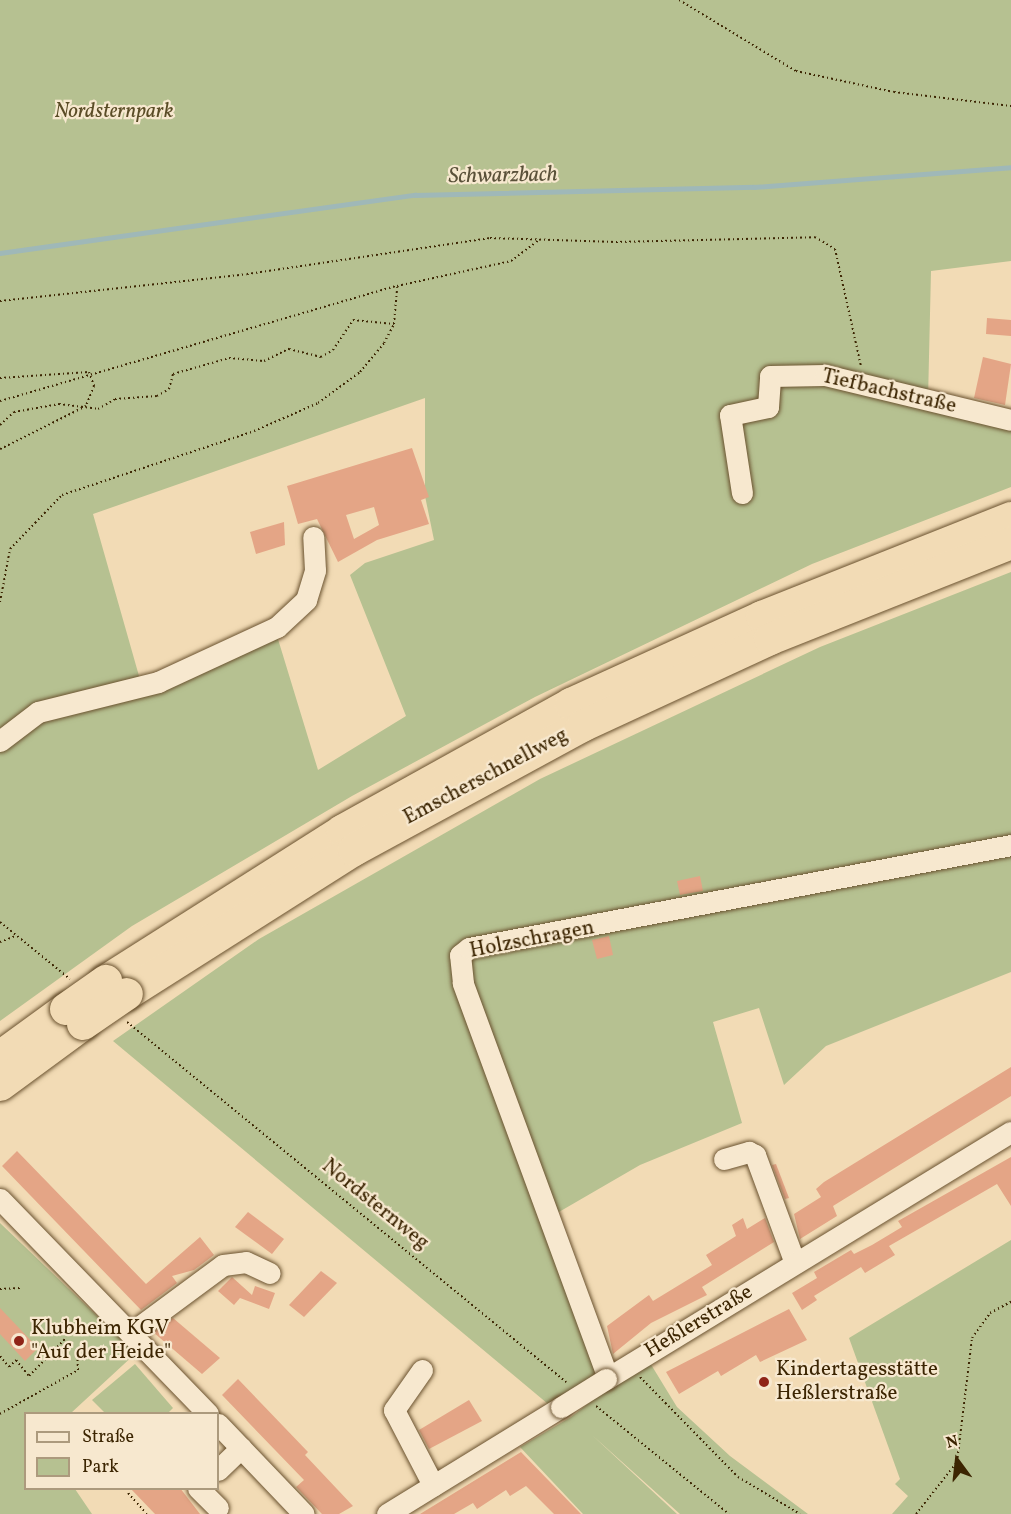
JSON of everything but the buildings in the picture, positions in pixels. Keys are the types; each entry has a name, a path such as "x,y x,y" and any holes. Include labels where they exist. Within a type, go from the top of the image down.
{"highway":[{"name":"Emscherschnellweg","path":"119,998 342,831 571,704 762,617 1011,518"},
{"name":"Emscherschnellweg","path":"0,1057 74,1005 119,998 345,856 582,726 770,639 1011,543"},
{"name":"Emscherschnellweg","path":"0,1085 74,1005"}],"street":[{"name":"Tiefbachstraße","path":"742,493 730,415 768,407 770,376 825,375 1011,420"},
{"path":"0,741 38,712 158,682 277,627 306,600 315,570 313,537"},
{"name":"Holzschragen","path":"607,1378 464,983 460,955 483,945 1011,845"},
{"name":"Heßlerstraße","path":"387,1514 1011,1132"},
{"path":"724,1159 749,1152 755,1155 795,1263"},
{"path":"0,1199 207,1412"},
{"path":"131,1333 223,1265 246,1262 270,1273"},
{"path":"422,1371 394,1410 434,1485"},
{"path":"219,1425 304,1514"},
{"path":"219,1469 241,1448"},
{"path":"200,1490 218,1508"}],"path":[{"path":"679,0 796,71 894,92 1011,106"},
{"path":"0,301 247,274 490,238 800,237 828,242 840,263 864,384"},
{"path":"0,401 89,372 397,286 512,261 540,239"},
{"path":"0,603 10,549 62,495 84,484 243,435 318,404 360,372 394,324 397,286"},
{"path":"0,425 14,412 58,404 86,406 157,396 169,389 173,374 229,358 264,361 289,349 321,357 333,350 353,320 394,324"},
{"path":"0,378 89,372"},
{"path":"0,449 86,406 94,386 89,372"},
{"path":"0,922 16,935 74,1005"},
{"path":"0,942 16,935"},
{"name":"Nordsternweg","path":"119,998 568,1384"},
{"path":"0,1289 20,1288"},
{"path":"916,1514 957,1462 972,1338 990,1313 1011,1302"},
{"path":"0,1356 9,1367 16,1360 29,1376 66,1338"},
{"path":"0,1414 78,1370 77,1351"},
{"path":"631,1364 738,1477 801,1514"},
{"path":"586,1398 729,1514"},
{"path":"128,1493 147,1514"}],"green space":[{"name":"Nordsternpark","path":"0,0 1011,0 1011,261 931,271 928,400 1011,422 1011,487 812,564 535,697 352,796 132,926 0,1021","holes":["425,398 425,496 434,540 365,563 350,575 406,716 318,770 274,626 141,683 93,514"]},
{"path":"1011,572 1011,972 826,1046 784,1085 759,1008 713,1022 742,1123 640,1165 552,1216 600,1382 554,1409 113,1041 259,939 540,779 820,647"},
{"path":"0,1223 136,1353 72,1412 24,1412 24,1490 76,1490 92,1514 0,1514"},
{"path":"1011,1240 1011,1514 892,1514 908,1496 895,1484 900,1479 849,1338"},
{"path":"647,1358 677,1407 730,1456 808,1514 680,1514 592,1435 677,1514 583,1514 520,1447 571,1417"},
{"path":"135,1364 173,1408 169,1412 104,1412 92,1400"}],"waterway":[{"name":"Schwarzbach","path":"0,253 415,195 754,187 1011,167"}],"place":[{"name":"Klubheim KGV \"Auf der Heide\"","path":"19,1341"},
{"name":"Kindertagesstätte Heßlerstraße","path":"764,1382"}]}
